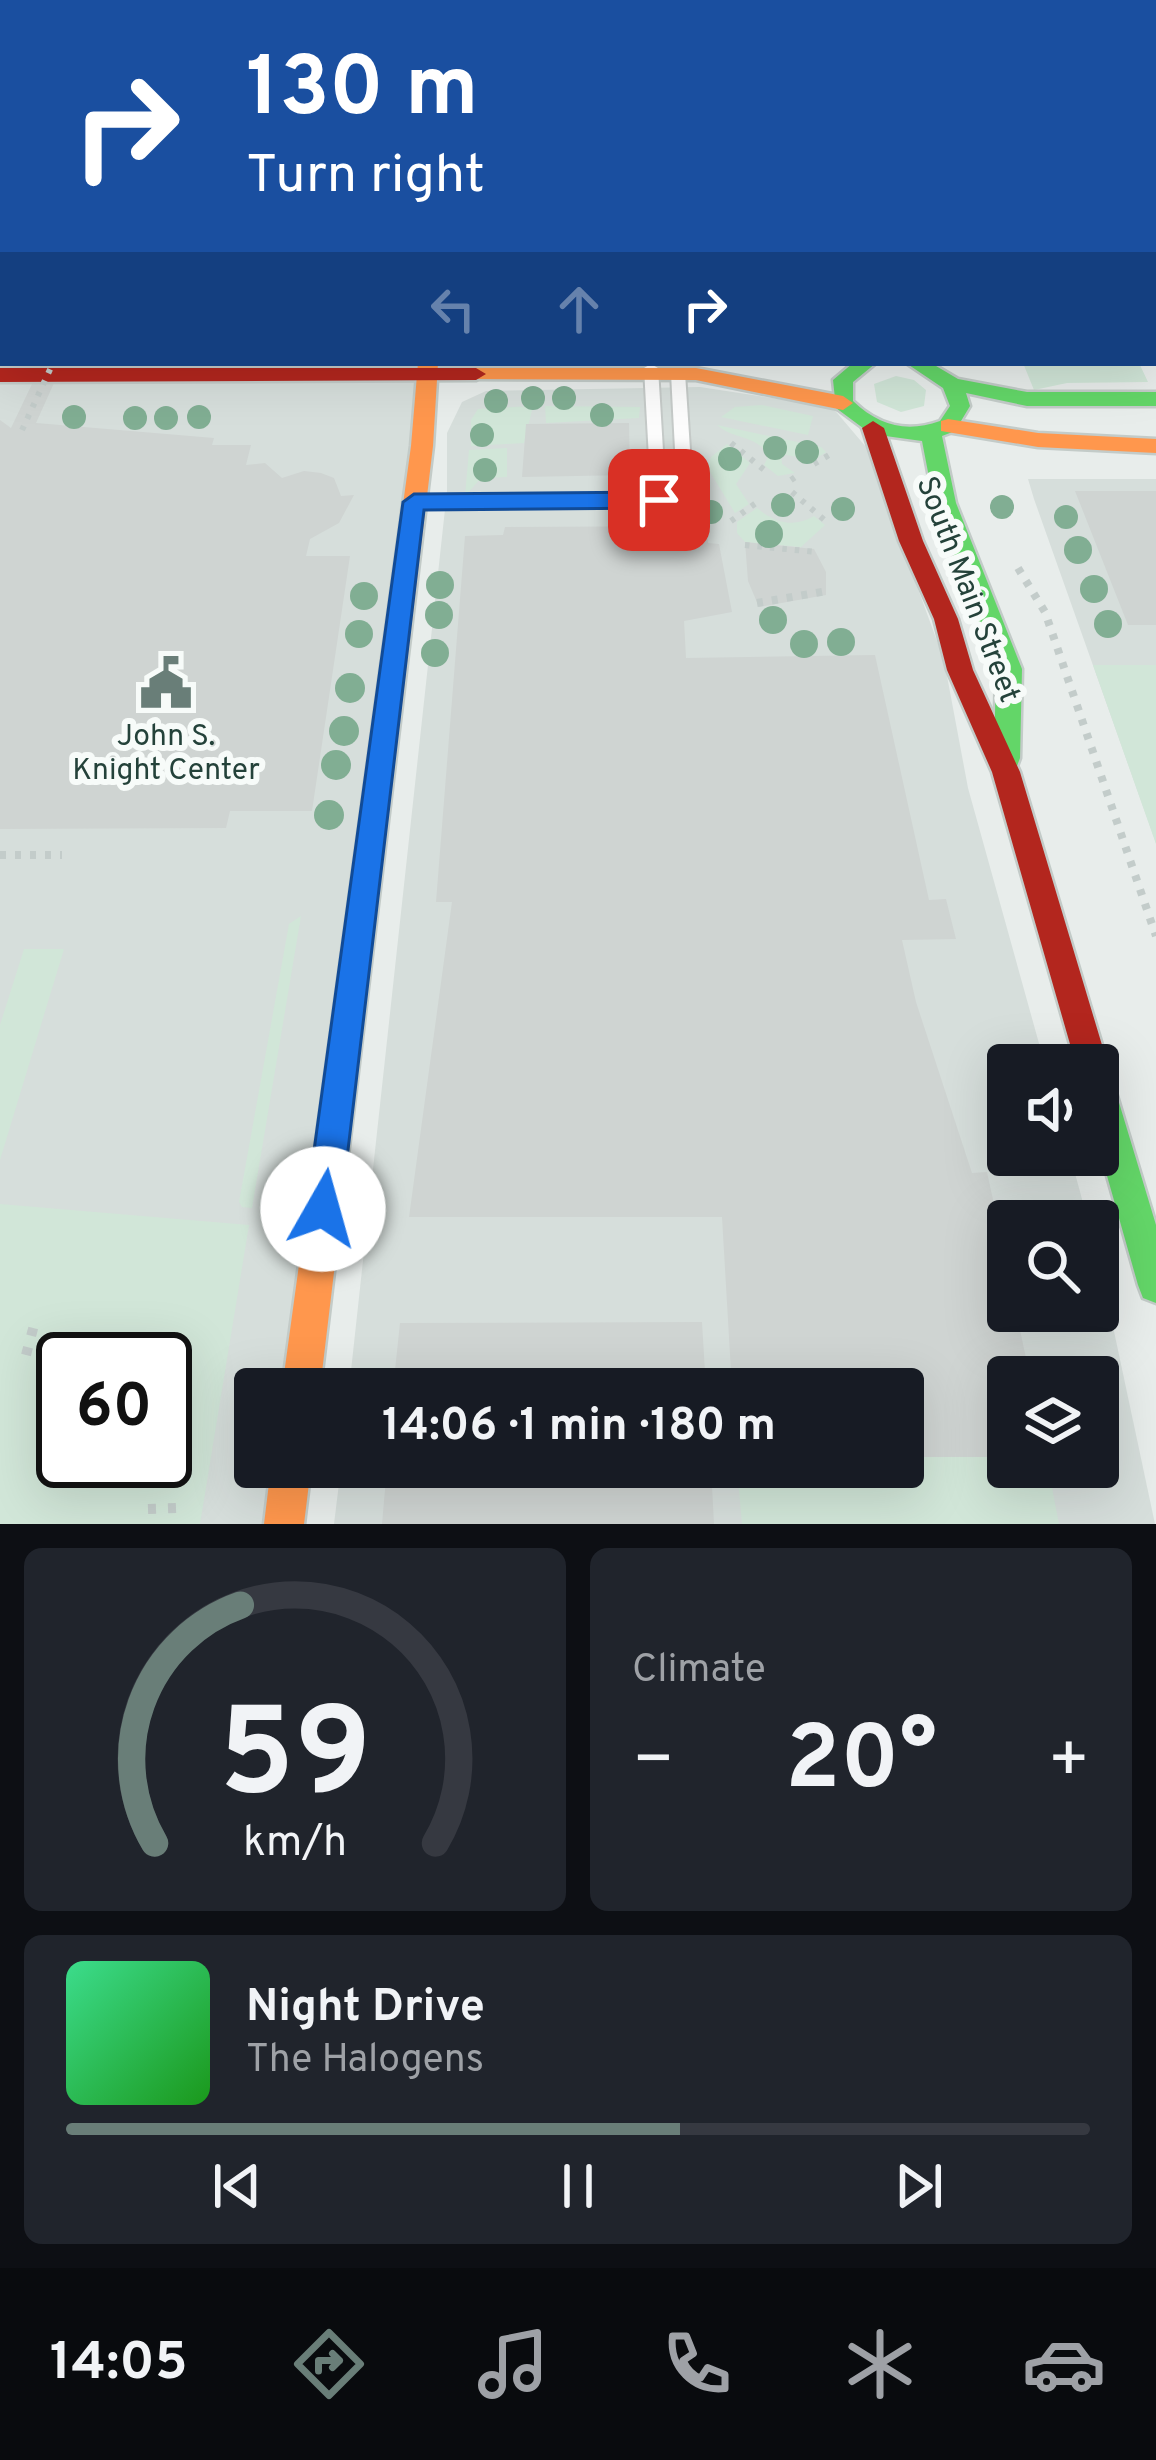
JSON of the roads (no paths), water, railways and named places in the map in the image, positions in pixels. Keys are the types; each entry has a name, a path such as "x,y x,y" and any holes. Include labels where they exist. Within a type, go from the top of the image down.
{"main road":[{"path":"0,375 427,368 669,371 727,366"},
{"path":"843,403 843,380 861,366"},
{"path":"304,1368 427,368"},
{"path":"932,369 1028,399 1156,399"},
{"name":"South Main Street","path":"932,369 960,406 940,430 945,503 1009,669 1006,772"},
{"path":"669,371 738,384 795,387 843,403 873,428 892,435 940,430 1156,446"},
{"name":"South Main Street","path":"873,428 911,541 946,619 960,670 1006,772 1086,1044"},
{"path":"1119,1158 1156,1285"},
{"path":"284,1524 288,1488"}],"lane":[{"path":"414,502 659,500 669,371"},
{"path":"669,371 687,526"}],"place":[{"name":"John S. Knight Center","path":"166,683"}]}
